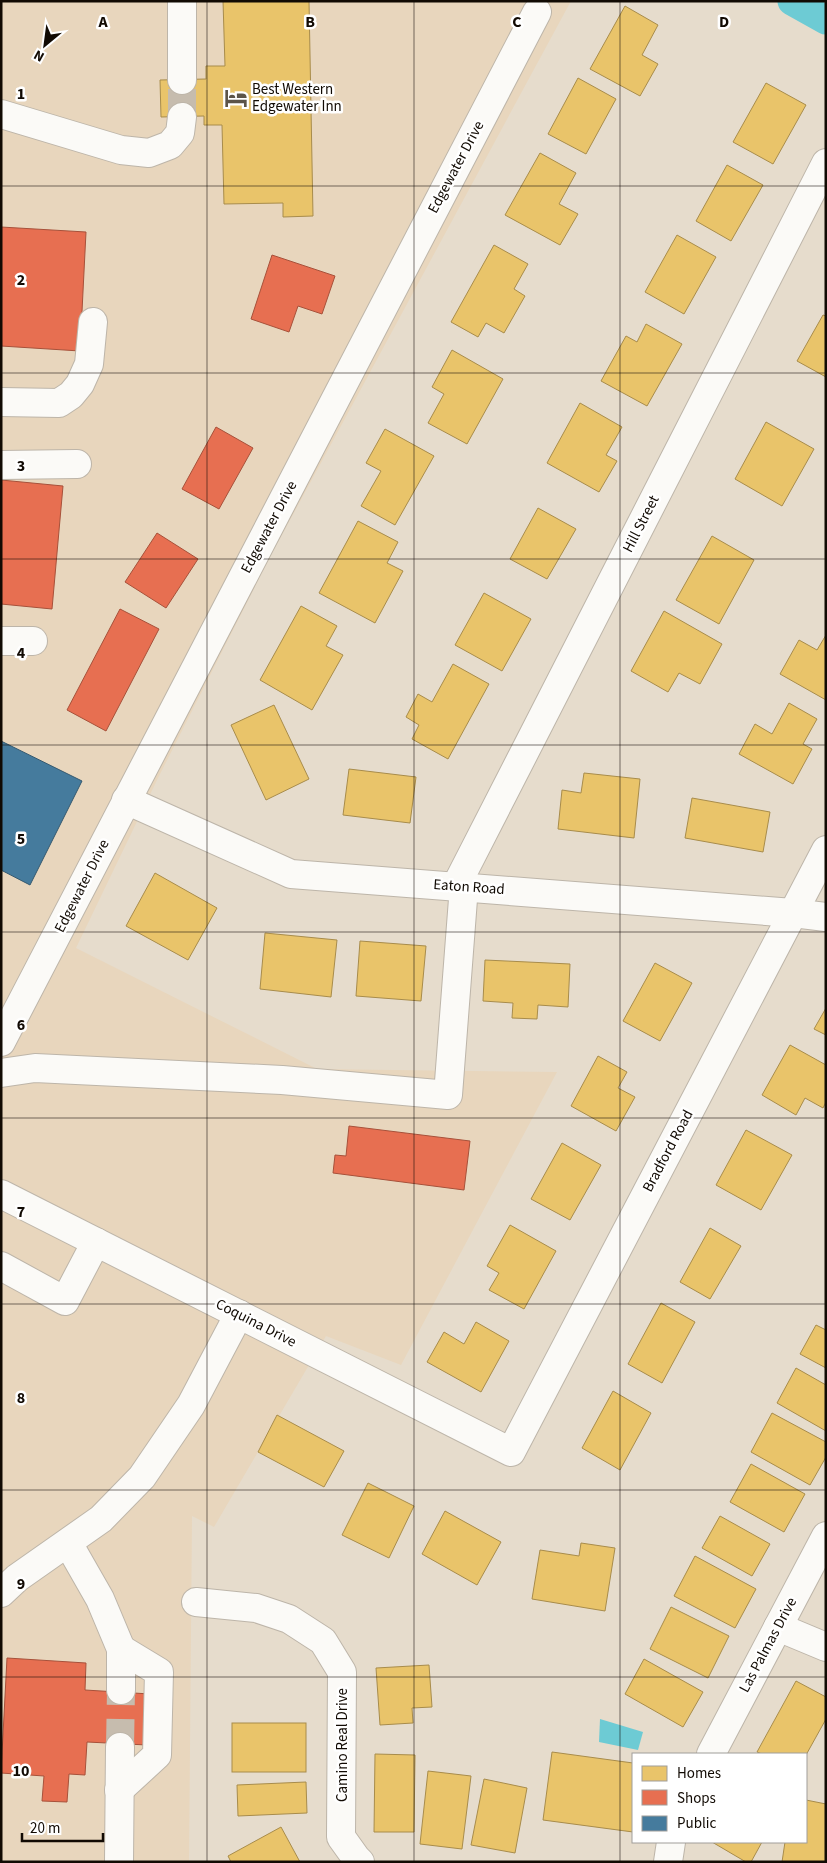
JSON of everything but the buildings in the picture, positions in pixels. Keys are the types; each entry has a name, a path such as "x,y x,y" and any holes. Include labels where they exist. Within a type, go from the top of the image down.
{"street":[{"path":"182,1 182,80"},
{"name":"Edgewater Drive","path":"1,1042 537,12"},
{"path":"1,114 121,150 149,153 170,146 180,133 182,117"},
{"name":"Hill Street","path":"460,886 826,163"},
{"path":"1,402 59,403 71,395 80,384 89,364 94,322"},
{"path":"1,466 77,464"},
{"path":"1,641 33,641"},
{"name":"Eaton Road","path":"126,800 291,874 460,886 826,917"},
{"name":"Bradford Road","path":"510,1452 826,850"},
{"path":"1,1073 35,1068 282,1080 448,1094 460,886"},
{"name":"Coquina Drive","path":"1,1194 510,1452"},
{"path":"1,1266 65,1301 96,1242"},
{"path":"1,1593 17,1578 101,1519 142,1477 191,1405 239,1314"},
{"name":"Las Palmas Drive","path":"712,1753 826,1536"},
{"path":"68,1542 100,1599 120,1649 121,1690"},
{"name":"Camino Real Drive","path":"196,1602 256,1608 289,1620 323,1641 342,1672 341,1836 360,1862"},
{"path":"778,1628 826,1647"},
{"path":"119,1790 157,1755 158,1672 120,1649"},
{"path":"118,1862 120,1747"},
{"path":"668,1862 671,1843"}],"shaded area":[{"path":"1,1 571,1 270,557 158,778 76,948 317,1069 557,1072 401,1365 326,1336 214,1527 192,1516 189,1862 1,1862"}],"water":[{"path":"600,1719 643,1732 638,1750 599,1742"}],"waterway":[{"path":"792,1 826,20"}],"tunnel":[{"path":"182,80 182,117"},
{"path":"120,1747 121,1690"}],"place":[{"name":"Best Western Edgewater Inn","path":"236,98"}]}
